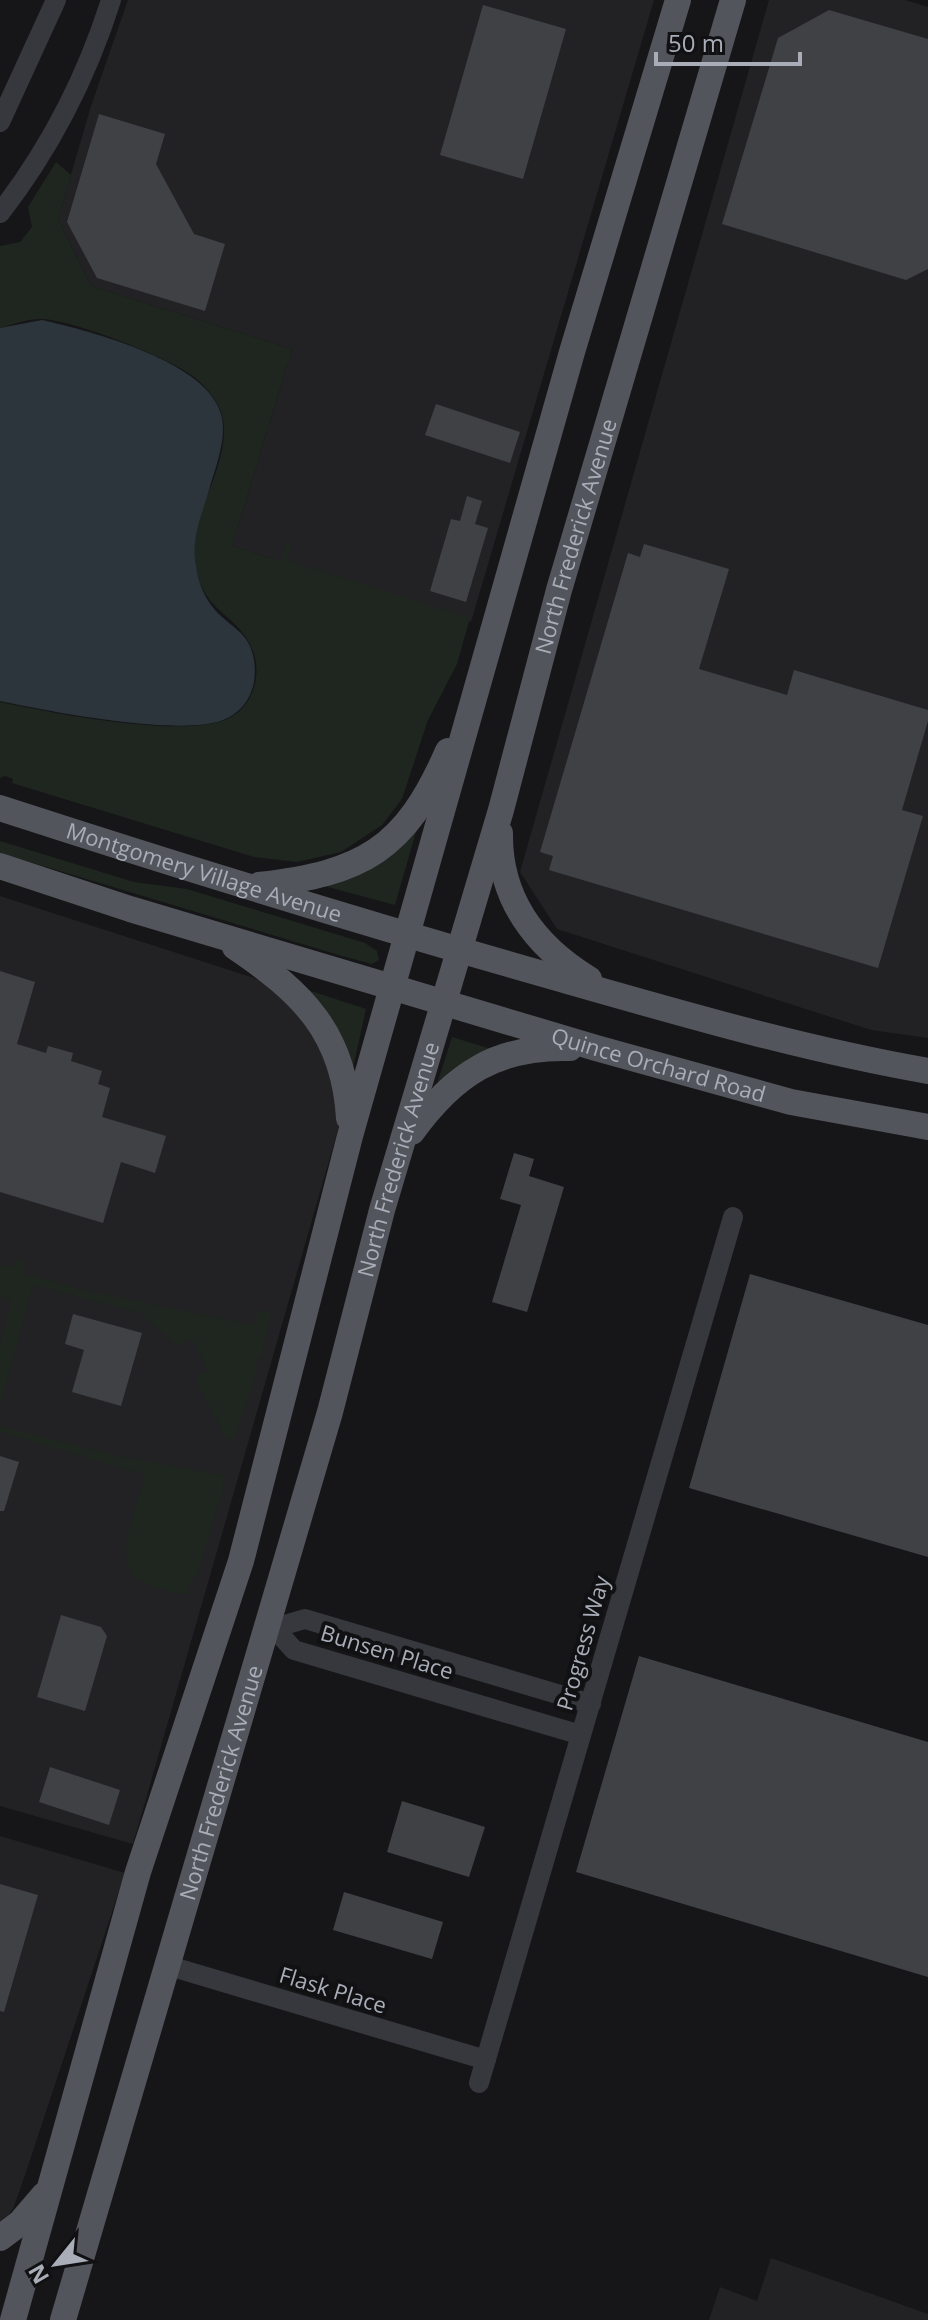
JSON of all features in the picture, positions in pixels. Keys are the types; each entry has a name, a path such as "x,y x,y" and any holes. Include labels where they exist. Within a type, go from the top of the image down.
{"main road":[{"name":"North Frederick Avenue","path":"63,2320 330,1412 382,1210 501,810 559,590 733,0"},
{"path":"723,33 754,0"},
{"name":"North Frederick Avenue","path":"13,2320 138,1872 241,1561 350,1136 410,935 572,352 675,4"},
{"path":"247,886 341,870 371,857 392,840 417,810 438,773 488,652"},
{"name":"Montgomery Village Avenue","path":"0,808 410,935"},
{"path":"501,810 503,872 523,920 567,966 612,994"},
{"path":"0,866 395,987"},
{"path":"215,934 291,990 327,1032 347,1090 350,1136"},
{"path":"410,935 792,1044 928,1071"},
{"name":"Quince Orchard Road","path":"395,987 596,1048 791,1102 928,1127"},
{"path":"403,1145 455,1084 484,1063 511,1052 540,1048 596,1048"},
{"path":"0,2238 20,2223 52,2186"}],"street":[{"path":"0,122 56,0"},
{"path":"0,213 26,180 93,55 111,0"},
{"name":"Progress Way","path":"479,2083 733,1217"},
{"name":"Bunsen Place","path":"581,1735 294,1650 274,1628 305,1619 591,1704"},
{"name":"Flask Place","path":"166,1965 486,2060"}],"shaded area":[{"path":"128,0 654,0 471,622 232,546 292,349 91,286 58,219 91,106"},
{"path":"769,0 905,0 928,7 928,1038 871,1030 557,929 520,872"},
{"path":"56,162 71,175 58,219 91,286 292,349 232,546 280,561 287,541 292,543 287,560 470,618 457,664 428,720 402,799 382,825 341,852 297,862 254,857 12,783 13,779 5,776 0,778 0,702 112,722 201,725 222,721 240,710 252,693 256,672 256,661 246,638 204,591 194,557 198,522 217,468 224,432 222,415 211,394 182,369 75,325 41,319 0,328 0,246 20,242 32,227 28,207"},
{"path":"42,320 146,352 173,365 213,398 222,418 223,434 196,534 196,566 208,600 247,641 255,665 251,693 240,709 223,720 177,726 146,724 0,701 0,328"},
{"path":"415,831 395,905 324,886"},
{"path":"0,841 134,882 187,889 365,943 377,951 379,960 372,964 342,956 0,853"},
{"path":"0,896 254,978 276,990 297,1007 329,1056 341,1119 133,1844 0,1806"},
{"path":"305,989 366,1009 353,1068"},
{"path":"452,1037 491,1049 439,1084 438,1081"},
{"path":"24,1256 23,1273 79,1289 254,1325 259,1310 271,1312 261,1358 257,1357 255,1365 258,1367 233,1442 225,1436 197,1382 197,1377 208,1370 192,1339 177,1346 140,1313 33,1285 0,1407 0,1345 12,1300 0,1297 0,1266 13,1266"},
{"path":"0,1426 120,1456 223,1475 224,1486 198,1572 188,1587 190,1593 154,1587 138,1579 130,1568 126,1555 127,1539 145,1475 0,1432"},
{"path":"0,1836 125,1873 24,2178 13,2209 0,2226"},
{"path":"771,2258 928,2314 928,2320 709,2320 720,2287 757,2301"}],"building":[{"path":"483,5 566,29 523,179 440,155"},
{"path":"829,10 928,39 928,269 906,280 722,224 778,38"},
{"path":"99,114 165,134 156,164 194,234 225,244 205,311 97,278 67,222"},
{"path":"436,404 520,432 510,463 425,435"},
{"path":"467,496 482,501 475,524 488,528 466,602 430,591 451,519 460,521"},
{"path":"644,544 729,569 699,669 787,695 794,670 928,710 928,721 902,810 923,816 878,968 549,870 553,856 540,852 628,553 640,557"},
{"path":"0,971 35,982 17,1044 46,1053 48,1046 73,1053 71,1061 102,1071 98,1084 110,1088 102,1117 166,1136 155,1173 121,1162 103,1223 0,1192"},
{"path":"514,1153 534,1159 529,1176 564,1187 527,1312 492,1302 521,1205 500,1199"},
{"path":"750,1274 928,1325 928,1557 689,1488"},
{"path":"73,1314 142,1333 121,1406 72,1392 84,1350 65,1344"},
{"path":"0,1456 19,1462 4,1511 0,1511"},
{"path":"61,1615 101,1627 107,1636 85,1711 37,1697"},
{"path":"639,1656 928,1742 928,1977 576,1872"},
{"path":"50,1767 120,1790 109,1825 39,1802"},
{"path":"402,1801 485,1827 469,1877 387,1852"},
{"path":"0,1884 38,1895 4,2012 0,2011"},
{"path":"344,1892 443,1922 432,1959 333,1930"}]}
